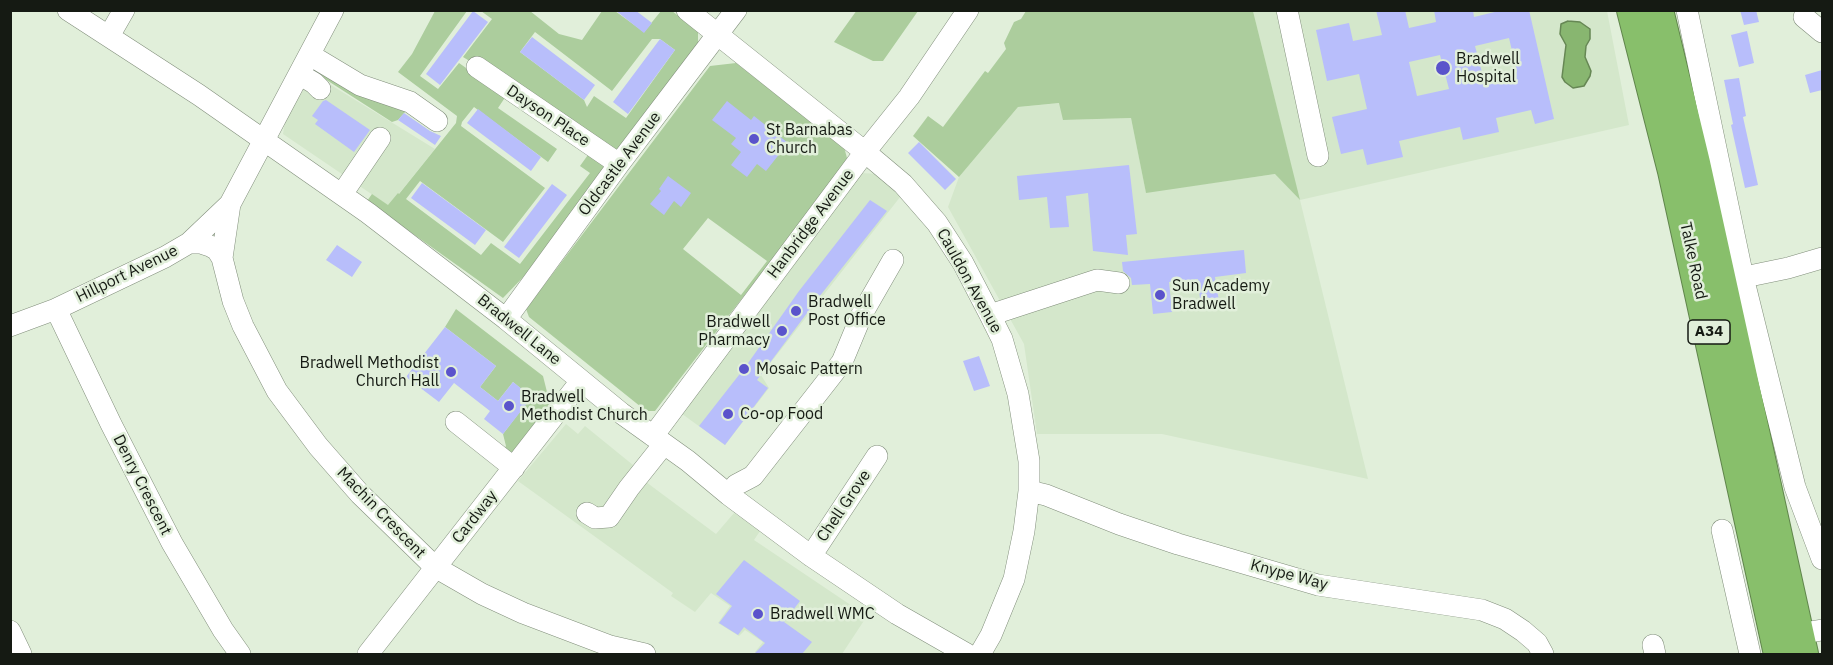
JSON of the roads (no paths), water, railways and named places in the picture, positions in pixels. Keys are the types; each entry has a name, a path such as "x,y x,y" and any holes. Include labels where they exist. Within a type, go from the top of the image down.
{"highway":[{"name":"Talke Road","path":"1632,10 1674,171 1721,281"},
{"name":"Talke Road","path":"1658,10 1721,281 1801,646"}],"street":[{"name":"Bradwell Lane","path":"68,10 264,139 342,194 506,319 621,412 811,556 897,614 967,654"},
{"path":"109,36 124,10"},
{"name":"Hillport Avenue","path":"10,326 56,309 165,257 189,243 230,204 333,10"},
{"name":"Cauldon Avenue","path":"687,10 903,184 937,223 963,263 1002,339 1018,394 1029,461 1029,491 1014,579 992,635 980,654"},
{"name":"Oldcastle Avenue","path":"506,319 619,164 736,10"},
{"name":"Hanbridge Avenue","path":"587,513 595,518 609,517 760,285 909,97 968,10"},
{"path":"1287,10 1318,156"},
{"name":"Talke Road","path":"1687,10 1721,281"},
{"path":"1804,17 1822,32"},
{"path":"310,55 360,85 410,102 437,121"},
{"name":"Dayson Place","path":"477,67 619,164"},
{"path":"299,74 320,89"},
{"path":"342,194 380,138"},
{"name":"Machin Crescent","path":"230,204 222,258 233,301 243,326 277,391 318,446 360,494 435,567 482,594 523,613 610,646 645,654"},
{"path":"189,243 210,246 217,250 222,258"},
{"path":"1822,258 1788,268 1721,281 1822,559"},
{"path":"729,495 736,485 753,476 842,362 862,314 893,260"},
{"path":"990,315 1097,280 1119,283"},
{"name":"Denry Crescent","path":"56,309 172,543 223,630 240,654"},
{"name":"Cardway","path":"368,654 582,381"},
{"path":"456,422 514,468"},
{"name":"Chell Grove","path":"811,556 878,456"},
{"name":"Knype Way","path":"1029,491 1046,495 1178,544 1318,585 1482,610 1505,619 1523,631 1537,643 1543,654"},
{"path":"1722,530 1750,654"},
{"path":"10,631 21,654"}],"place":[{"name":"Bradwell Hospital","path":"1443,68"},
{"name":"St Barnabas Church","path":"754,139"},
{"name":"Sun Academy Bradwell","path":"1160,295"},
{"name":"Bradwell Post Office","path":"796,311"},
{"name":"Bradwell Pharmacy","path":"782,331"},
{"name":"Mosaic Pattern","path":"744,369"},
{"name":"Bradwell Methodist Church Hall","path":"451,372"},
{"name":"Bradwell Methodist Church","path":"509,406"},
{"name":"Co-op Food","path":"728,414"},
{"name":"Bradwell WMC","path":"758,614"}]}
